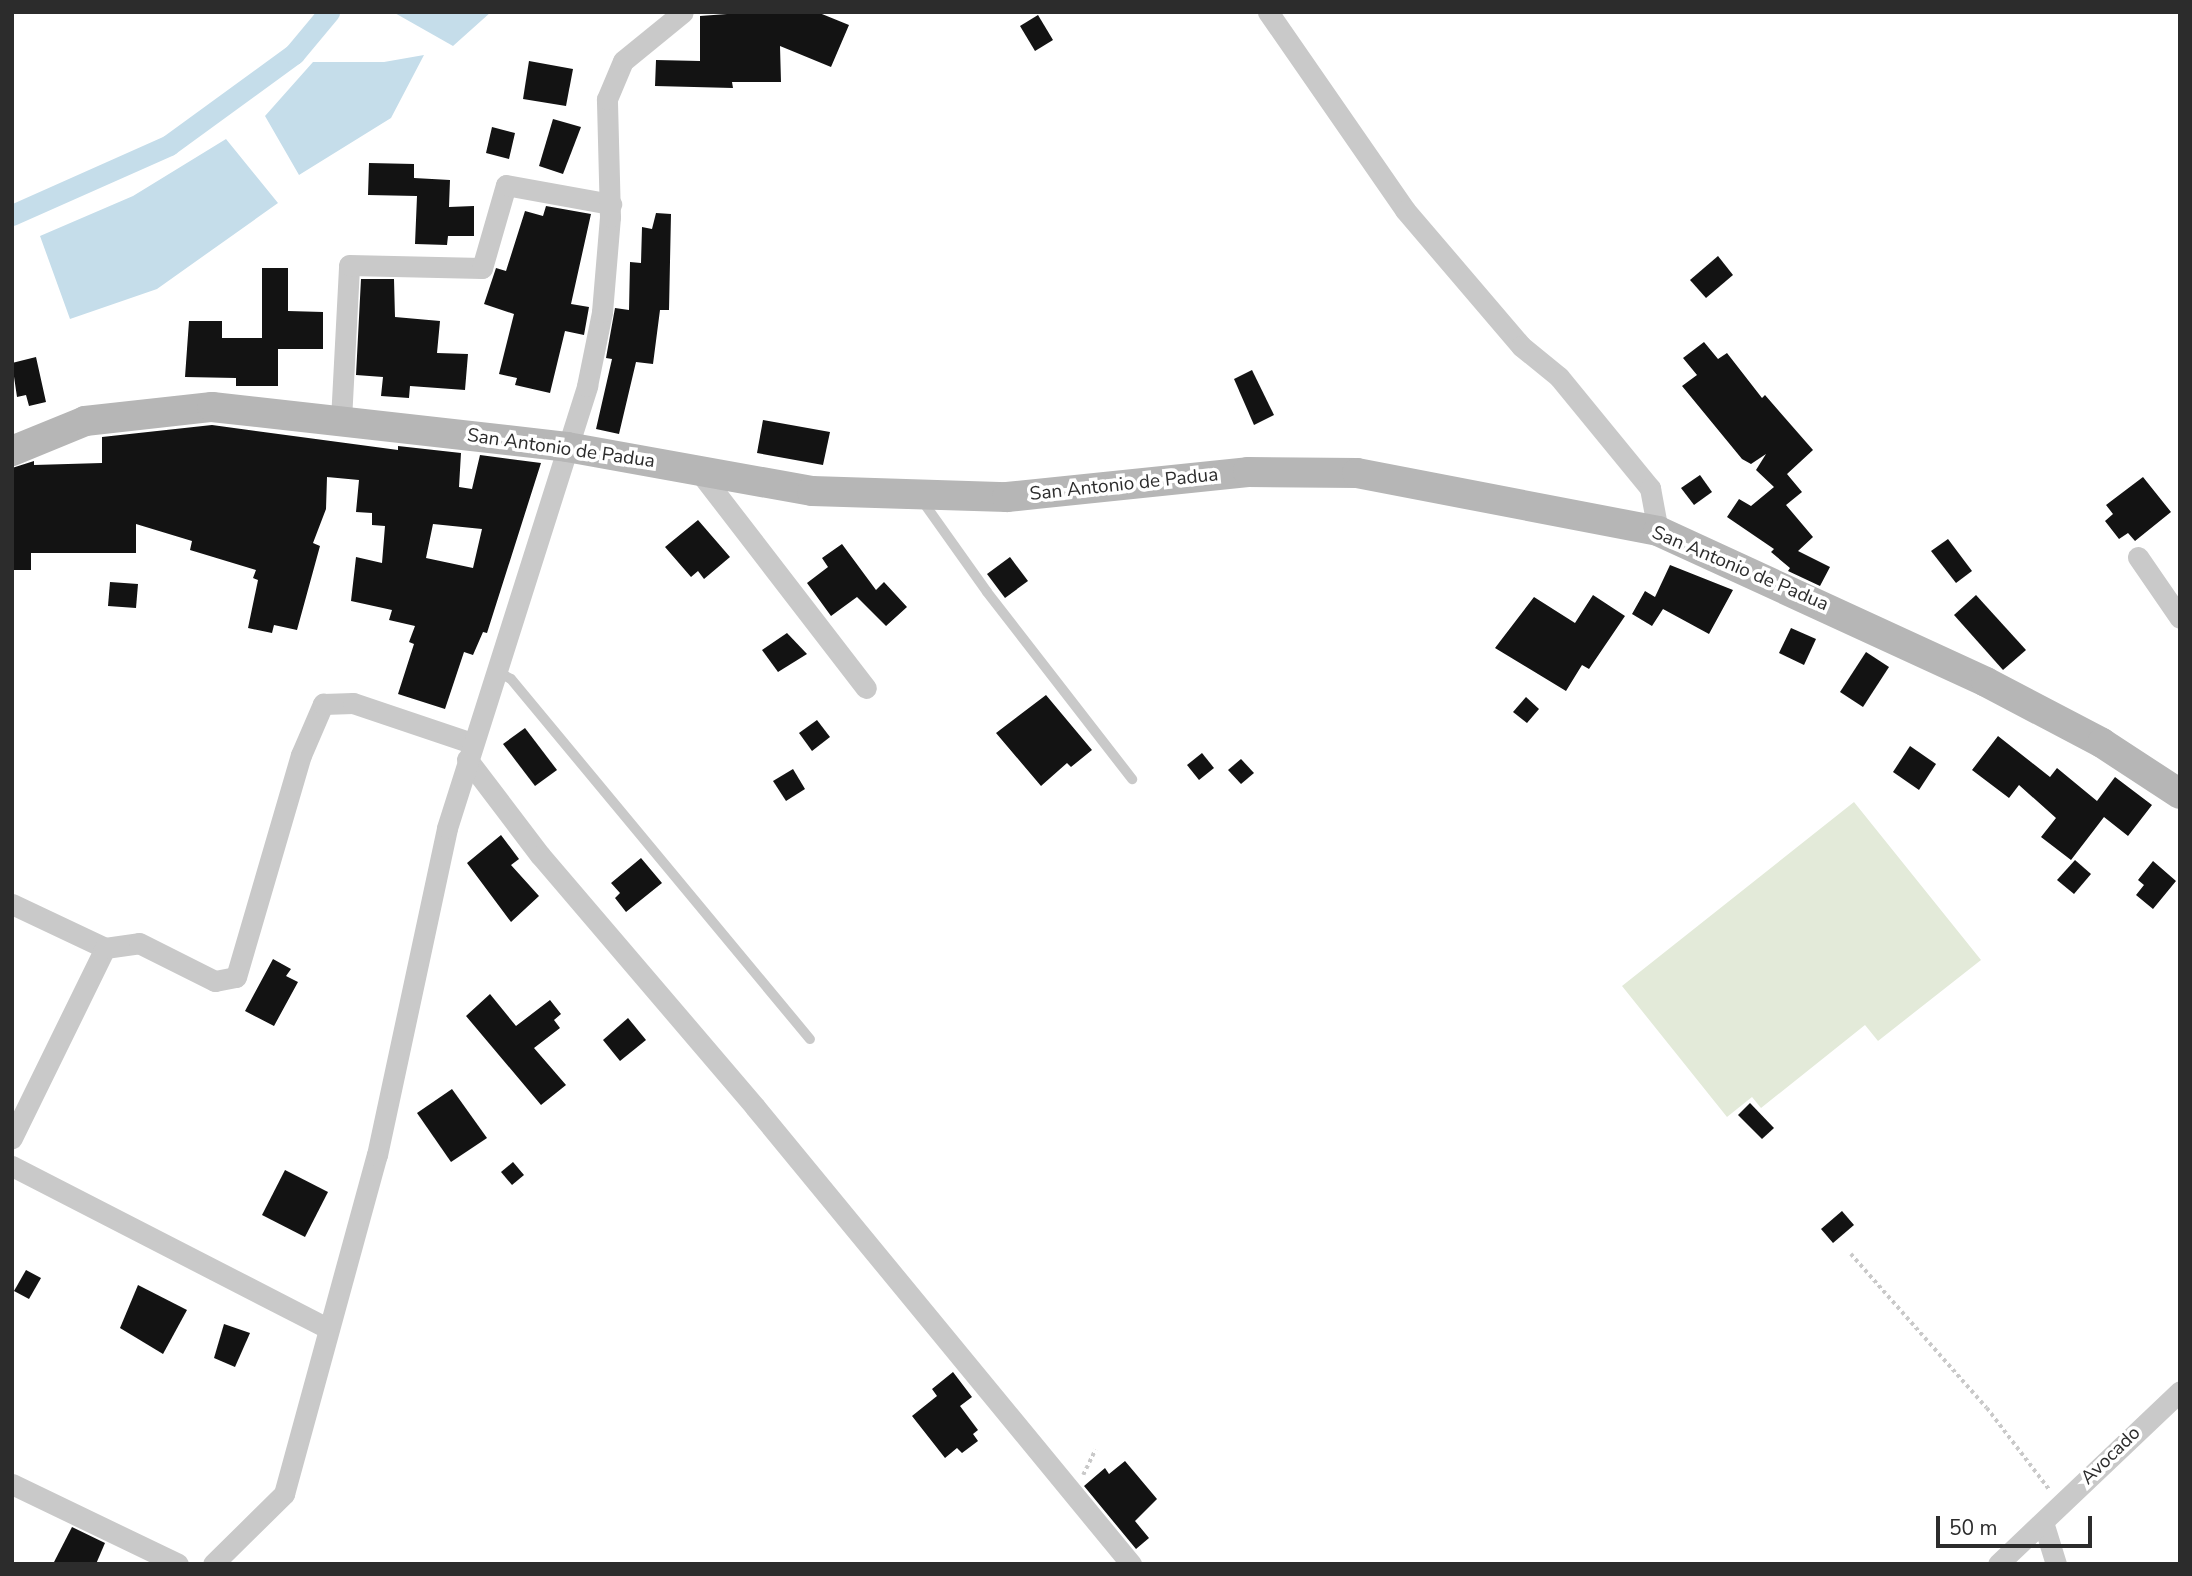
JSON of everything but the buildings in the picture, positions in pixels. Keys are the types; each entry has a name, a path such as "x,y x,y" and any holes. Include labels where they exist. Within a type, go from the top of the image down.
{"street":[{"path":"213,1564 284,1494 377,1155 447,828 494,670 542,537 587,386 602,312 611,204 607,99 623,61 683,12"},
{"path":"1268,12 1405,210 1521,346 1559,377 1650,488 1658,531"},
{"path":"341,419 349,265 482,268 506,185 611,204"},
{"name":"San Antonio de Padua","path":"12,450 85,421 212,407 341,419 567,447 812,491 1007,498 1248,472 1357,473 1658,531 1986,682 2102,743 2180,794"},
{"path":"698,470 866,688"},
{"path":"2138,557 2180,618"},
{"path":"12,904 105,948 139,943 215,981 236,977 302,755 323,704 353,703 470,751 532,845 755,1107 998,1406 1075,1492 1131,1564"},
{"path":"12,1138 105,948"},
{"path":"12,1166 329,1329"},
{"name":"Avocado","path":"1998,1564 2180,1391"},
{"path":"12,1484 177,1564"},
{"path":"2043,1522 2056,1564"}],"lane":[{"path":"918,493 987,592 1132,779"},
{"path":"494,670 511,678 810,1039"}],"path":[{"path":"1851,1254 1987,1408 2061,1504"},
{"path":"1075,1492 1095,1450"}],"green space":[{"path":"1854,802 1981,960 1878,1041 1865,1025 1761,1108 1752,1097 1727,1117 1622,986"}],"water":[{"path":"393,12 491,12 453,46"},
{"path":"424,55 391,118 299,175 265,116 313,62 384,62"},
{"path":"226,139 278,203 157,289 70,319 40,236 133,196"}],"waterway":[{"path":"12,215 169,145 294,54 329,12"}]}
